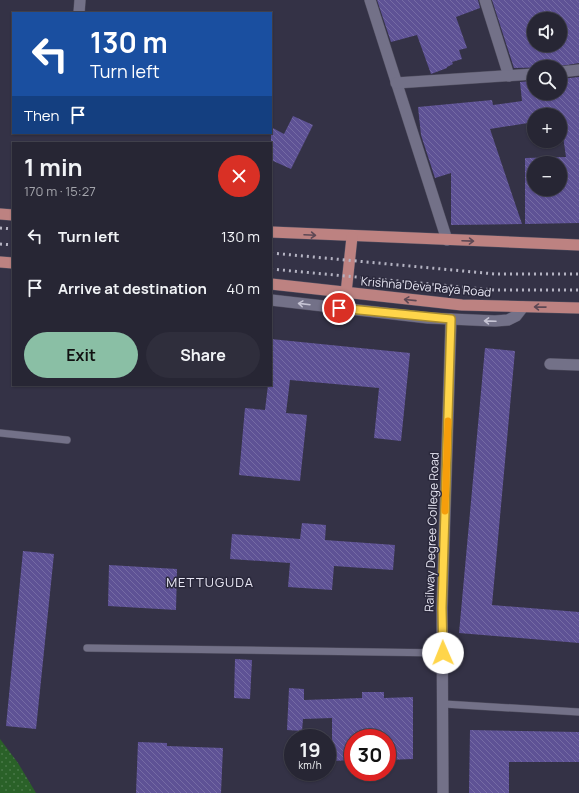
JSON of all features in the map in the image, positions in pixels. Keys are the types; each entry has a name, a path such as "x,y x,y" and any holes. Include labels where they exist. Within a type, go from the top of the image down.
{"main road":[{"path":"0,214 12,215"},
{"path":"272,232 352,237 579,245"},
{"path":"346,293 352,237"},
{"path":"0,262 12,263"},
{"name":"Krishna Deva Raya Road","path":"272,284 462,305 579,308"}],"street":[{"path":"79,12 80,0"},
{"path":"370,0 447,240"},
{"path":"485,0 509,76"},
{"path":"567,71 579,70"},
{"path":"396,83 527,75"},
{"path":"272,300 451,319 495,321 508,320 516,316 523,307"},
{"name":"Railway Degree College Road","path":"443,793 444,704 442,608 451,319"},
{"path":"550,364 579,365"}],"lane":[{"path":"0,433 67,440"},
{"path":"87,648 443,653"},
{"path":"444,704 579,712"}],"green space":[{"path":"0,739 18,763 36,793 0,793"}],"building":[{"path":"377,0 478,0 480,8 456,17 467,48 459,50 462,59 452,62 453,64 447,68 431,74 417,35 391,42"},
{"path":"492,0 579,0 579,63 567,65 567,60 527,60 527,68 514,68"},
{"path":"579,77 579,223 525,224 525,158 527,158 527,196 567,196 567,156 565,148 567,148 567,108 527,108 527,123 490,129 522,224 451,225 451,173 435,178 421,135 418,107 492,100 493,105 522,101 520,82 527,82 527,100 567,100 567,78"},
{"path":"293,116 313,125 291,169 272,160 272,128 284,134"},
{"path":"272,339 410,353 401,441 374,438 379,388 290,380 286,413 307,415 300,481 239,475 245,408 265,410 268,386 272,386"},
{"path":"485,348 515,351 492,605 579,612 579,643 459,633"},
{"path":"302,523 326,525 325,540 395,545 393,570 334,566 332,590 288,587 290,563 230,559 232,534 300,539"},
{"path":"23,551 54,554 36,729 6,726"},
{"path":"109,565 177,569 176,610 108,606"},
{"path":"235,659 252,660 250,699 234,698"},
{"path":"289,688 304,689 304,700 362,698 362,692 384,692 384,698 413,697 413,759 396,760 396,729 344,729 344,760 336,761 336,729 332,729 332,718 303,719 302,729 287,729"},
{"path":"470,730 579,732 579,762 509,762 509,793 469,793"},
{"path":"138,742 167,743 167,746 223,748 221,793 136,793"}],"railway":[{"path":"0,228 12,229"},
{"path":"0,244 12,245"},
{"path":"272,253 495,274 579,274"},
{"path":"272,269 494,290 579,290"}],"slow traffic":[{"path":"445,511 448,421"}],"district":[{"name":"METTUGUDA","path":"210,582"}],"route":[{"path":"339,308 428,318 451,319 442,608 443,653"}]}
